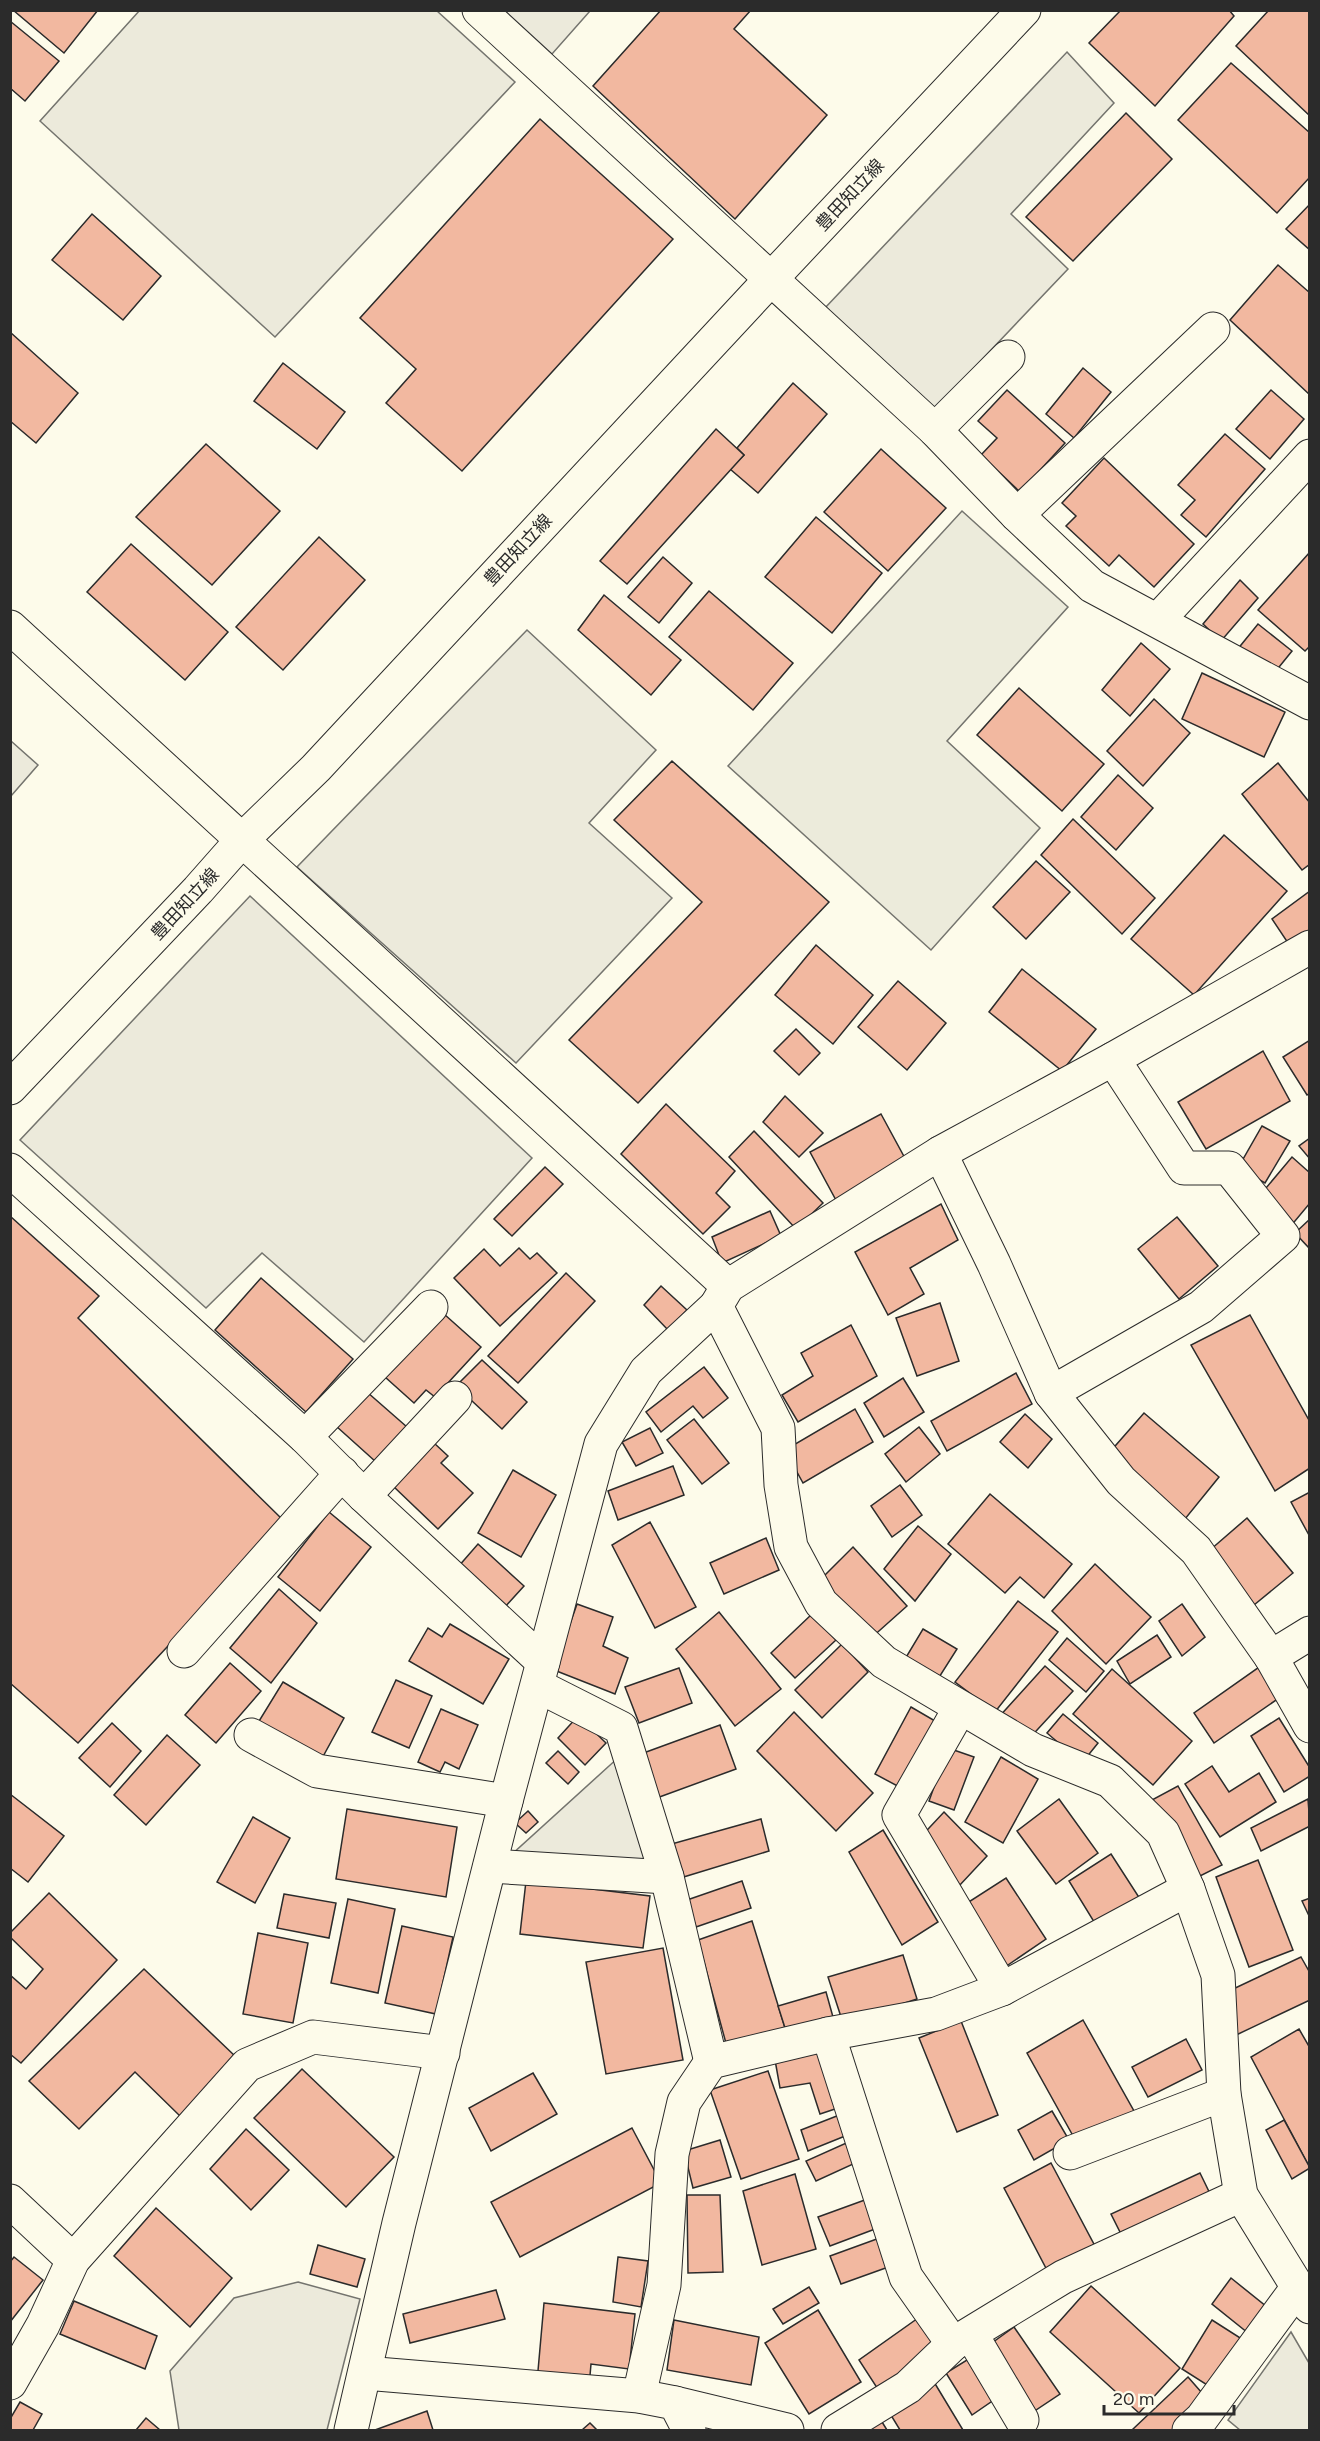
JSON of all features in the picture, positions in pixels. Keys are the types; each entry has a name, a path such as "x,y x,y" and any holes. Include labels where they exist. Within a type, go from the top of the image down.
{"street":[{"path":"479,10 935,430 1017,515 1092,586 1310,703"},
{"name":"豊田知立線","path":"10,1088 198,890 243,839 316,768 1024,10"},
{"path":"1017,515 1213,329"},
{"path":"935,430 1008,357"},
{"path":"1158,620 1310,456"},
{"path":"10,627 243,839 722,1296 778,1428 781,1485 791,1547 821,1603 884,1662 1033,1750 1110,1781 1163,1833 1188,1888 1218,1974 1224,2094 1241,2195 1304,2297 1202,2418 1188,2430"},
{"path":"351,2430 399,2223 506,1801 601,1444 646,1371 722,1296 940,1153 1113,1059 1310,947"},
{"path":"1052,1393 1201,1307 1283,1236 1229,1168 1184,1168 1113,1059"},
{"path":"940,1153 994,1264 1052,1393 1121,1481 1196,1550 1271,1657 1310,1726"},
{"path":"10,1170 305,1437 540,1674 621,1728 667,1877 711,2062"},
{"path":"305,1437 431,1307"},
{"path":"364,1496 455,1398"},
{"path":"184,1651 342,1473"},
{"path":"1271,1657 1310,1633"},
{"path":"960,1708 898,1815 1002,1989"},
{"path":"250,1735 317,1771 506,1801"},
{"path":"490,1866 667,1877"},
{"path":"639,2396 664,2285 672,2154 684,2102 711,2062 828,2034 936,2014 1002,1989 1188,1888"},
{"path":"828,2034 906,2277 962,2339 1022,2420"},
{"path":"10,2383 43,2325 73,2260 247,2065 313,2037 443,2053"},
{"path":"1070,2153 1224,2094"},
{"path":"838,2430 908,2387 962,2339 1063,2277 1241,2195"},
{"path":"10,2201 73,2260"},
{"path":"364,2373 639,2396 682,2416 787,2430"}],"shaded area":[{"path":"140,10 437,11 515,82 275,337 40,121"},
{"path":"505,11 590,11 552,54"},
{"path":"1067,52 1114,103 1011,214 1068,269 932,412 825,308"},
{"path":"962,511 1068,607 947,741 1040,828 931,950 728,766"},
{"path":"527,630 656,750 589,823 672,898 516,1063 297,867"},
{"path":"11,741 38,765 11,796"},
{"path":"250,896 532,1158 364,1342 262,1253 206,1308 20,1140"},
{"path":"620,1756 652,1869 510,1856"},
{"path":"298,2282 360,2299 327,2430 179,2430 170,2371 234,2298"},
{"path":"1291,2332 1309,2363 1309,2430 1240,2430 1228,2420"}],"building":[{"path":"13,10 98,10 64,53"},
{"path":"661,10 751,10 734,29 827,115 735,219 593,86"},
{"path":"1121,10 1229,10 1234,16 1155,106 1089,43"},
{"path":"1269,10 1310,10 1310,116 1236,46"},
{"path":"10,21 59,61 25,101 10,88"},
{"path":"1231,63 1310,133 1310,177 1277,213 1178,120"},
{"path":"1126,113 1172,159 1073,261 1026,217"},
{"path":"540,119 673,239 462,471 386,403 416,369 360,318"},
{"path":"1310,204 1310,250 1286,229"},
{"path":"92,214 161,276 123,320 52,260"},
{"path":"1278,265 1310,293 1310,395 1230,320"},
{"path":"10,332 78,393 36,443 10,421"},
{"path":"283,363 345,412 317,449 254,401"},
{"path":"1083,368 1111,392 1074,438 1046,414"},
{"path":"793,383 827,414 758,493 730,469 744,455 737,448"},
{"path":"1007,390 1065,443 1020,492 981,455 997,438 978,421"},
{"path":"1271,390 1304,419 1270,459 1236,429"},
{"path":"716,429 744,455 627,584 600,561"},
{"path":"1225,434 1265,469 1206,537 1181,515 1195,500 1178,485"},
{"path":"206,444 280,511 212,585 136,517"},
{"path":"881,449 946,508 888,571 824,512"},
{"path":"1104,458 1194,544 1154,587 1119,555 1109,566 1066,526 1076,516 1062,503"},
{"path":"816,517 882,573 832,633 765,577"},
{"path":"319,537 365,580 283,670 236,627"},
{"path":"131,544 228,632 185,680 87,592"},
{"path":"1310,552 1310,646 1305,651 1258,610"},
{"path":"663,557 692,583 659,623 628,597"},
{"path":"1240,580 1258,598 1221,641 1203,624"},
{"path":"709,591 793,663 753,710 669,637"},
{"path":"604,595 681,660 651,695 578,630"},
{"path":"1258,624 1292,651 1271,677 1237,650"},
{"path":"1141,643 1170,669 1130,716 1102,690"},
{"path":"1202,673 1285,712 1264,757 1182,719"},
{"path":"1019,688 1104,764 1062,811 977,735"},
{"path":"1154,699 1190,733 1143,786 1107,751"},
{"path":"672,761 829,902 638,1103 569,1040 702,902 614,820"},
{"path":"1278,763 1310,803 1310,864 1302,870 1242,794"},
{"path":"1118,775 1153,808 1116,850 1081,817"},
{"path":"1073,819 1155,898 1122,934 1041,855"},
{"path":"1224,835 1287,891 1194,995 1131,939"},
{"path":"1036,861 1070,892 1026,939 993,907"},
{"path":"1310,891 1310,932 1290,946 1272,919"},
{"path":"816,945 873,995 833,1044 775,995"},
{"path":"1022,969 1096,1029 1062,1071 989,1012"},
{"path":"898,981 946,1023 907,1070 858,1027"},
{"path":"796,1029 820,1053 799,1075 774,1051"},
{"path":"1310,1040 1310,1093 1307,1095 1283,1057"},
{"path":"1263,1051 1290,1101 1206,1149 1178,1102"},
{"path":"785,1096 823,1133 799,1157 763,1122"},
{"path":"666,1104 735,1171 716,1193 730,1207 703,1234 621,1154"},
{"path":"881,1114 907,1162 837,1202 810,1152"},
{"path":"1262,1126 1290,1141 1265,1183 1238,1168"},
{"path":"754,1131 823,1203 796,1229 729,1157"},
{"path":"1310,1138 1310,1159 1299,1146"},
{"path":"1292,1157 1310,1173 1310,1203 1290,1227 1256,1200"},
{"path":"545,1167 563,1184 512,1236 494,1219"},
{"path":"941,1204 958,1240 910,1268 924,1294 888,1315 855,1252"},
{"path":"770,1211 781,1236 722,1263 712,1237"},
{"path":"10,1216 99,1296 78,1318 284,1521 78,1743 10,1683"},
{"path":"1177,1217 1218,1266 1179,1299 1138,1249"},
{"path":"1310,1219 1310,1249 1295,1233"},
{"path":"519,1248 530,1259 537,1253 557,1273 500,1326 454,1278 484,1249 500,1266"},
{"path":"566,1273 595,1301 518,1383 488,1356"},
{"path":"261,1278 353,1359 306,1412 215,1330"},
{"path":"661,1286 687,1310 668,1330 644,1305"},
{"path":"940,1303 959,1361 917,1376 896,1318"},
{"path":"444,1314 481,1347 435,1397 426,1390 414,1403 385,1377"},
{"path":"1250,1315 1310,1422 1310,1468 1275,1491 1191,1345"},
{"path":"851,1325 877,1376 798,1422 782,1395 813,1376 801,1353"},
{"path":"482,1360 527,1402 502,1429 456,1386"},
{"path":"704,1367 728,1398 703,1418 693,1406 661,1432 646,1412"},
{"path":"1016,1373 1032,1404 947,1451 931,1421"},
{"path":"903,1378 924,1412 884,1437 864,1403"},
{"path":"367,1392 407,1427 376,1462 336,1426"},
{"path":"855,1409 873,1442 803,1483 785,1450"},
{"path":"1144,1413 1219,1477 1185,1519 1109,1453"},
{"path":"1025,1414 1052,1439 1028,1468 1000,1442"},
{"path":"694,1419 729,1463 702,1484 667,1440"},
{"path":"919,1427 940,1454 906,1482 885,1454"},
{"path":"650,1428 663,1453 636,1466 622,1442"},
{"path":"434,1443 448,1456 441,1463 473,1493 438,1529 393,1486"},
{"path":"673,1466 684,1495 618,1520 608,1491"},
{"path":"513,1470 556,1495 521,1557 478,1533"},
{"path":"900,1485 922,1515 892,1537 871,1506"},
{"path":"1310,1492 1310,1537 1291,1502"},
{"path":"990,1494 1072,1564 1044,1598 1020,1577 1005,1593 948,1544"},
{"path":"329,1512 371,1547 320,1611 278,1577"},
{"path":"1247,1518 1293,1573 1254,1605 1210,1550"},
{"path":"650,1522 696,1607 655,1628 612,1545"},
{"path":"918,1526 951,1554 915,1601 884,1569"},
{"path":"766,1538 779,1570 724,1594 710,1563"},
{"path":"478,1544 524,1586 504,1608 458,1567"},
{"path":"853,1547 907,1606 870,1639 819,1581"},
{"path":"1095,1564 1151,1617 1106,1664 1052,1611"},
{"path":"279,1589 317,1623 271,1683 230,1648"},
{"path":"1018,1601 1058,1632 995,1712 955,1682"},
{"path":"577,1604 613,1617 603,1646 628,1658 615,1694 554,1670"},
{"path":"1182,1604 1205,1637 1182,1656 1159,1621"},
{"path":"719,1612 781,1689 735,1726 676,1649"},
{"path":"812,1614 836,1640 795,1678 771,1653"},
{"path":"450,1624 509,1659 483,1704 409,1661 428,1628 442,1637"},
{"path":"923,1629 957,1649 931,1690 899,1669"},
{"path":"1157,1635 1171,1657 1130,1684 1117,1661"},
{"path":"1067,1638 1104,1671 1086,1692 1049,1660"},
{"path":"842,1644 868,1672 822,1718 795,1690"},
{"path":"1272,1658 1292,1689 1214,1743 1194,1713"},
{"path":"230,1663 261,1691 216,1743 185,1715"},
{"path":"1045,1666 1073,1691 1026,1742 998,1718"},
{"path":"679,1668 692,1703 639,1723 625,1687"},
{"path":"1112,1669 1192,1741 1153,1785 1073,1714"},
{"path":"396,1680 432,1696 409,1748 372,1732"},
{"path":"283,1682 344,1718 320,1762 256,1726"},
{"path":"911,1707 942,1725 905,1790 875,1774"},
{"path":"441,1709 478,1725 459,1769 445,1762 440,1772 418,1762"},
{"path":"794,1712 873,1793 836,1831 757,1751"},
{"path":"1063,1714 1098,1743 1082,1763 1047,1733"},
{"path":"578,1716 606,1743 585,1765 558,1738"},
{"path":"1279,1718 1310,1768 1310,1776 1284,1792 1251,1736"},
{"path":"112,1723 141,1751 110,1787 79,1758"},
{"path":"720,1725 736,1769 654,1799 638,1755"},
{"path":"167,1735 200,1765 146,1825 114,1795"},
{"path":"948,1748 974,1757 954,1810 929,1801"},
{"path":"558,1751 579,1772 568,1784 546,1763"},
{"path":"1001,1757 1038,1779 1003,1843 965,1822"},
{"path":"1212,1766 1229,1792 1259,1773 1276,1802 1220,1837 1185,1784"},
{"path":"1178,1786 1222,1865 1192,1880 1150,1801"},
{"path":"10,1794 64,1836 28,1882 10,1868"},
{"path":"1059,1799 1098,1853 1056,1884 1017,1831"},
{"path":"1308,1799 1310,1826 1261,1851 1251,1828"},
{"path":"347,1809 457,1827 446,1897 336,1879"},
{"path":"528,1811 538,1822 526,1833 515,1823"},
{"path":"944,1812 987,1856 959,1886 915,1843"},
{"path":"253,1817 290,1838 255,1903 217,1882"},
{"path":"761,1819 769,1851 677,1879 668,1845"},
{"path":"883,1830 938,1922 902,1945 849,1852"},
{"path":"1111,1854 1142,1902 1099,1930 1069,1881"},
{"path":"1258,1860 1293,1950 1249,1967 1216,1877"},
{"path":"1006,1878 1046,1939 1005,1967 964,1905"},
{"path":"526,1881 650,1896 643,1948 520,1934"},
{"path":"742,1881 751,1908 696,1927 687,1900"},
{"path":"49,1893 117,1960 21,2063 10,2054 10,1975 26,1989 43,1969 10,1937 10,1933"},
{"path":"284,1894 336,1903 329,1938 277,1928"},
{"path":"1310,1898 1310,1918 1302,1901"},
{"path":"348,1899 395,1909 378,1993 331,1983"},
{"path":"752,1921 786,2031 727,2047 698,1940"},
{"path":"402,1926 453,1937 436,2014 385,2003"},
{"path":"258,1933 308,1943 293,2023 243,2014"},
{"path":"663,1948 683,2060 606,2074 586,1962"},
{"path":"903,1955 917,1999 843,2023 828,1977"},
{"path":"1301,1957 1310,1973 1310,2000 1234,2036 1231,1990"},
{"path":"144,1969 236,2057 181,2117 135,2072 79,2129 29,2081"},
{"path":"826,1992 833,2017 786,2031 778,2006"},
{"path":"1083,2020 1134,2111 1077,2143 1027,2053"},
{"path":"961,2021 998,2115 957,2132 919,2038"},
{"path":"1299,2029 1310,2048 1310,2168 1251,2057"},
{"path":"1186,2039 1202,2070 1148,2097 1132,2067"},
{"path":"829,2050 847,2105 820,2114 810,2083 780,2088 775,2060"},
{"path":"302,2069 394,2157 346,2207 254,2118"},
{"path":"768,2071 799,2159 741,2179 710,2090"},
{"path":"533,2073 557,2114 491,2151 469,2108"},
{"path":"1052,2111 1069,2140 1034,2160 1018,2130"},
{"path":"847,2112 855,2132 808,2151 801,2130"},
{"path":"1284,2120 1310,2168 1292,2179 1266,2130"},
{"path":"632,2128 661,2183 520,2257 491,2202"},
{"path":"246,2129 289,2170 251,2210 210,2169"},
{"path":"720,2140 731,2177 693,2188 684,2151"},
{"path":"853,2140 862,2160 816,2181 806,2161"},
{"path":"1051,2163 1096,2248 1048,2272 1004,2188"},
{"path":"1200,2173 1215,2204 1127,2246 1111,2214"},
{"path":"795,2174 816,2249 762,2265 743,2191"},
{"path":"687,2195 720,2195 723,2272 688,2273"},
{"path":"873,2197 883,2226 830,2246 818,2217"},
{"path":"156,2208 232,2278 190,2327 114,2256"},
{"path":"885,2236 894,2265 841,2284 830,2256"},
{"path":"318,2245 365,2259 357,2287 310,2274"},
{"path":"14,2257 43,2280 10,2322 10,2262"},
{"path":"618,2257 648,2261 641,2307 613,2302"},
{"path":"1231,2278 1272,2311 1253,2337 1212,2304"},
{"path":"1091,2286 1180,2368 1139,2413 1050,2332"},
{"path":"809,2287 819,2303 783,2324 773,2309"},
{"path":"496,2290 505,2319 410,2343 403,2314"},
{"path":"74,2301 157,2336 145,2369 60,2334"},
{"path":"544,2303 635,2314 629,2369 591,2364 589,2387 537,2382"},
{"path":"818,2310 861,2382 809,2414 765,2343"},
{"path":"921,2316 944,2350 881,2394 859,2360"},
{"path":"674,2320 759,2337 751,2385 667,2370"},
{"path":"1212,2320 1245,2341 1215,2390 1182,2369"},
{"path":"1014,2327 1060,2394 1027,2416 985,2348"},
{"path":"975,2355 1001,2395 972,2415 946,2373"},
{"path":"1188,2377 1209,2401 1178,2430 1132,2430"},
{"path":"934,2382 963,2430 900,2430 889,2412"},
{"path":"20,2402 42,2414 33,2430 10,2430 10,2419"},
{"path":"427,2411 433,2430 375,2430"},
{"path":"879,2417 887,2430 855,2430"},
{"path":"146,2418 160,2430 136,2430"},
{"path":"590,2423 597,2430 582,2430"}]}
